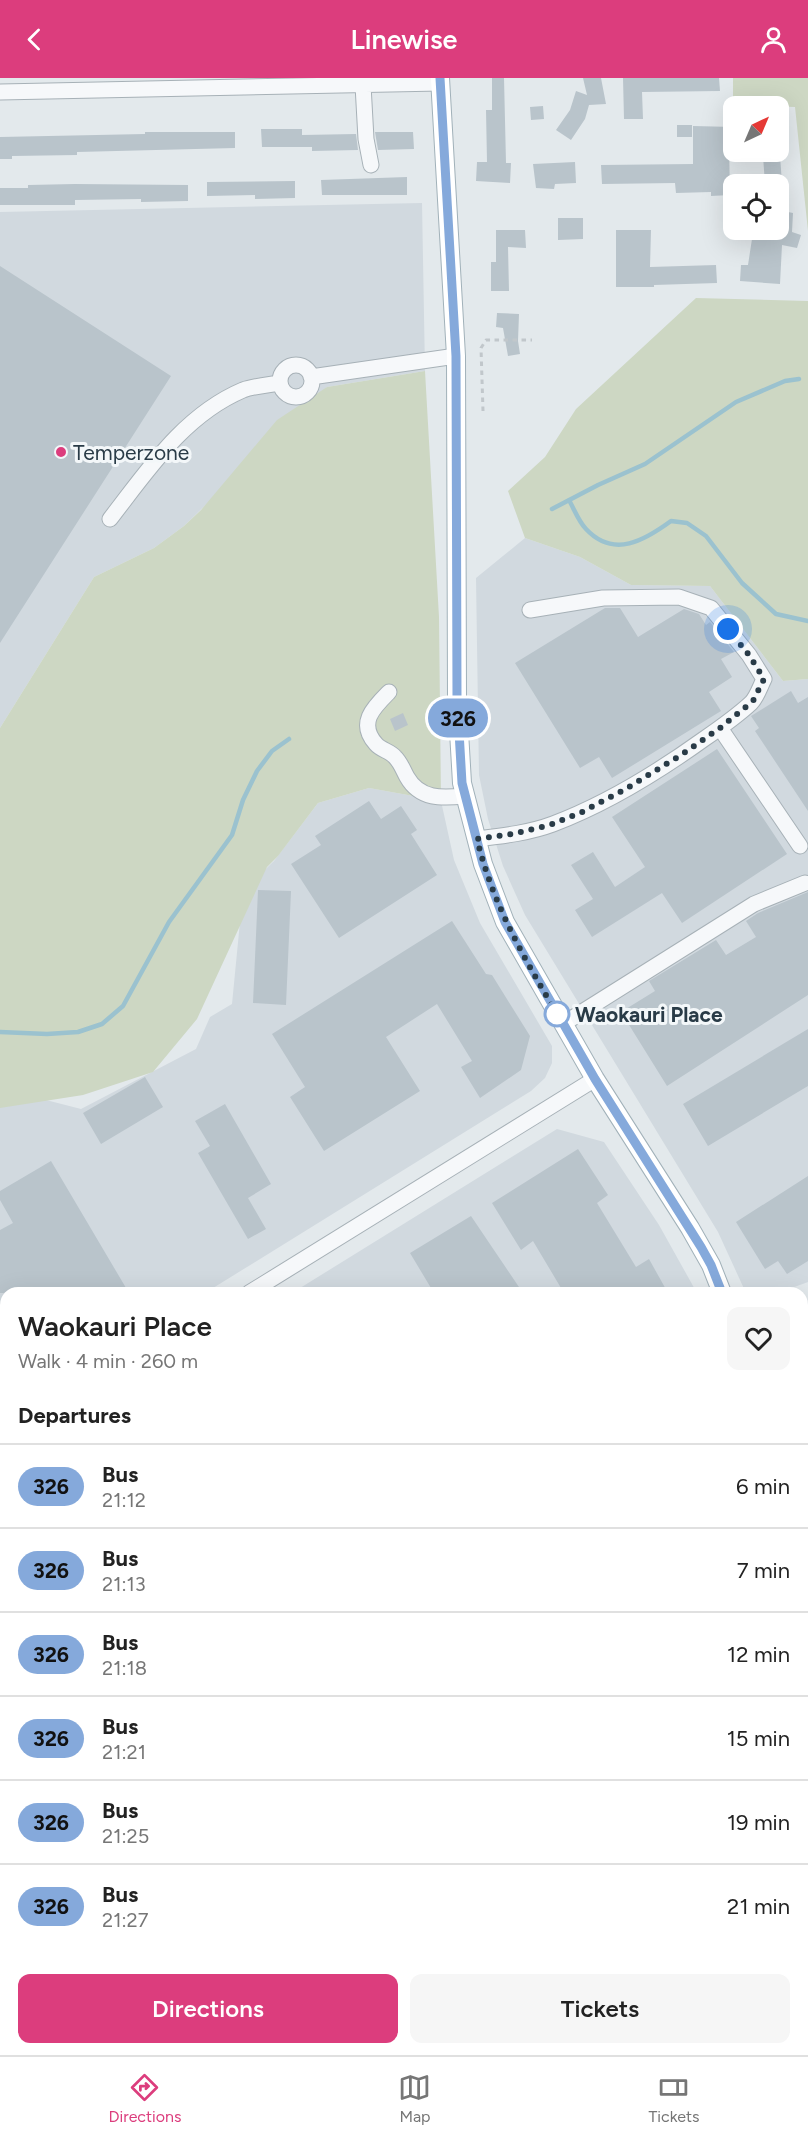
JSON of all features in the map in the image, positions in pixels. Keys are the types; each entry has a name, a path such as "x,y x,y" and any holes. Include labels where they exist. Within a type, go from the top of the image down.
{"main road":[{"path":"440,81 456,356 457,697 462,783 465,796 483,864 505,922 595,1079 690,1228 711,1265 720,1287"}],"street":[{"path":"0,92 363,85 440,81"},
{"path":"363,85 366,140 371,165"},
{"path":"311,377 456,356"},
{"path":"296,365 305,369 312,382 308,392 299,397 284,392 280,383 282,373 296,365"},
{"path":"110,519 164,450 182,431 219,404 244,390 280,383"},
{"path":"477,839 550,825 582,812 681,755 720,728 753,701 764,679 749,655 711,608 679,597 603,598 530,610"},
{"path":"389,692 372,709 368,717 369,732 375,743 396,758 414,788 422,793 445,798 465,796"},
{"path":"720,728 800,846"},
{"path":"563,1024 754,903 805,884"},
{"path":"259,1287 595,1079"}],"path":[{"path":"483,411 481,348 483,343 486,340 532,340"}],"shaded area":[{"path":"422,203 425,371 327,387 184,526 154,548 94,577 0,728 0,212"},
{"path":"525,538 580,557 631,585 710,586 783,681 808,679 808,1282 794,1287 743,1287 718,1232 525,915 503,866 488,819 479,775 476,578"},
{"path":"369,788 441,801 454,860 480,923 552,1046 552,1063 545,1078 531,1091 215,1287 0,1287 0,1092 7,1090 81,1109 196,1049 210,1017 232,1004 243,891 274,861 318,803"},
{"path":"557,1129 604,1142 659,1225 694,1287 302,1287"}],"green space":[{"path":"733,78 808,78 808,231 795,107 789,107 789,96 733,96"},
{"path":"696,298 808,301 808,679 783,681 710,586 631,585 580,557 525,538 508,491 545,457 576,409"},
{"path":"425,371 439,617 441,801 369,788 318,803 267,867 197,1019 153,1072 83,1095 0,1108 0,728 94,577 154,548 184,526 201,510 277,420 327,387"}],"building":[{"path":"492,78 504,78 506,163 511,163 510,183 476,181 477,162 487,162 486,110 492,110"},
{"path":"583,78 601,78 606,104 589,105 585,119 571,140 556,130 570,110 576,91 587,95"},
{"path":"623,78 719,78 720,91 642,92 643,119 624,119"},
{"path":"543,106 544,119 531,120 530,107"},
{"path":"677,125 692,125 692,137 677,137"},
{"path":"693,126 723,127 723,162 729,162 730,174 723,174 723,195 711,196 711,192 676,193 675,183 602,184 601,165 693,164"},
{"path":"261,129 302,129 302,135 356,134 358,150 312,151 312,147 262,147"},
{"path":"145,132 235,132 235,148 77,152 77,155 12,156 12,159 0,159 0,137 145,134"},
{"path":"375,132 413,132 414,149 378,150"},
{"path":"575,162 576,183 555,184 554,189 536,188 533,164"},
{"path":"763,162 780,162 781,174 764,174"},
{"path":"407,177 407,195 322,195 321,180"},
{"path":"295,181 295,198 255,199 255,195 207,196 207,182"},
{"path":"75,184 188,185 188,201 75,200 75,205 0,205 0,188"},
{"path":"789,212 793,213 792,232 801,235 797,248 782,245 780,284 740,281 741,265 748,265 752,240 789,240"},
{"path":"558,218 583,218 583,239 558,240"},
{"path":"496,230 525,230 526,248 508,247 509,291 491,291 491,262 496,262"},
{"path":"616,230 651,230 650,267 716,265 717,283 616,287"},
{"name":"Temperzone","path":"0,266 171,376 0,643"},
{"path":"497,313 519,314 520,354 508,356 503,328 496,327"},
{"path":"605,608 620,608 638,637 684,609 699,614 706,625 710,622 734,652 721,659 732,677 709,692 721,711 612,778 599,757 580,768 515,663"},
{"path":"791,691 798,703 808,697 808,811 755,731 759,728 751,716"},
{"path":"403,713 408,725 395,731 390,719"},
{"path":"717,749 787,854 682,923 662,893 592,937 575,910 593,899 571,865 593,852 615,887 645,867 612,817"},
{"path":"369,801 381,819 401,806 417,830 411,834 437,875 339,938 291,864 321,845 315,836"},
{"path":"258,890 291,891 286,1005 253,1003"},
{"path":"808,892 808,995 667,1086 621,1012 655,991 649,981 716,940 726,955 756,937 746,921 758,913"},
{"path":"452,921 486,974 492,975 530,1036 521,1070 480,1098 461,1067 472,1061 437,1004 386,1037 420,1091 324,1151 290,1097 305,1087 272,1034"},
{"path":"808,1029 808,1086 708,1146 683,1104"},
{"path":"145,1077 163,1107 101,1144 83,1113"},
{"path":"225,1104 271,1184 248,1198 266,1229 248,1239 198,1153 210,1146 195,1121"},
{"path":"578,1149 608,1195 597,1203 636,1267 649,1259 665,1287 560,1287 533,1241 521,1250 492,1203"},
{"path":"51,1161 125,1287 0,1287 0,1230 13,1223 0,1200 0,1191"},
{"path":"808,1176 808,1261 787,1274 778,1261 765,1269 736,1222"},
{"path":"471,1216 519,1287 430,1287 410,1253"}],"waterway":[{"path":"552,509 645,464 736,402 785,381 799,379"},
{"path":"569,500 586,529 607,543 618,545 640,540 671,521 687,523 706,536 742,583 776,614 808,621"},
{"path":"0,1032 47,1034 78,1032 102,1024 123,1006 169,922 232,835 243,800 257,771 272,751 289,739"}],"bus line":[{"name":"326","path":"440,78 456,356 457,697 462,783 483,864 505,922 595,1079 690,1228 711,1265 720,1287"}],"place":[{"name":"Temperzone","path":"61,452"},
{"name":"Waokauri Place","path":"557,1014"}],"route":[{"path":"557,1014 505,922 483,864 477,839 550,825 582,812 624,790 681,755 720,728 753,701 764,679 749,655 728,629"}]}
